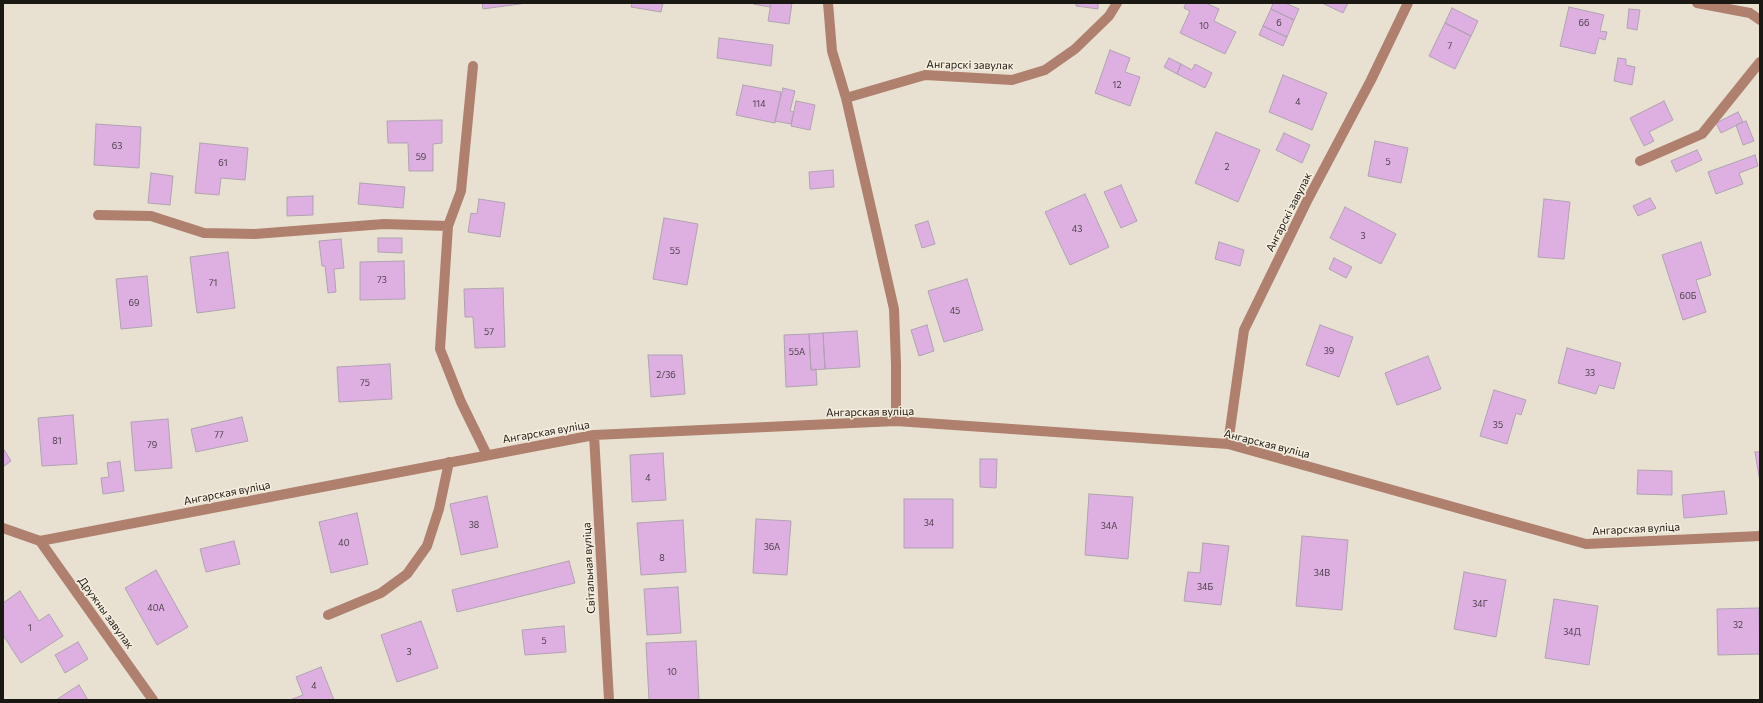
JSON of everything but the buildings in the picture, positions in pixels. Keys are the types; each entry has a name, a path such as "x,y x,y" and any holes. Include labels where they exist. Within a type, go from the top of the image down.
{"street":[{"path":"828,3 832,51 846,98 894,309 896,421"},
{"name":"Ангарскі завулак","path":"846,98 925,75 1012,80 1044,70 1075,50 1109,16 1117,3"},
{"name":"Ангарскі завулак","path":"1228,444 1244,330 1308,201 1371,80 1408,3"},
{"path":"1698,3 1750,13 1760,20"},
{"path":"1640,161 1702,134 1760,62"},
{"path":"473,66 461,191 448,226 440,349 461,402 486,455"},
{"path":"98,215 151,216 204,233 255,234 384,224 448,226"},
{"name":"Ангарская вуліца","path":"40,541 594,435 896,421 1228,444 1586,544 1760,536"},
{"name":"Світальная вуліца","path":"594,435 609,700"},
{"path":"328,614 381,593 407,574 427,546 439,508 449,462"},
{"path":"3,528 40,541"},
{"name":"Дружны завулак","path":"40,541 153,700"}]}
